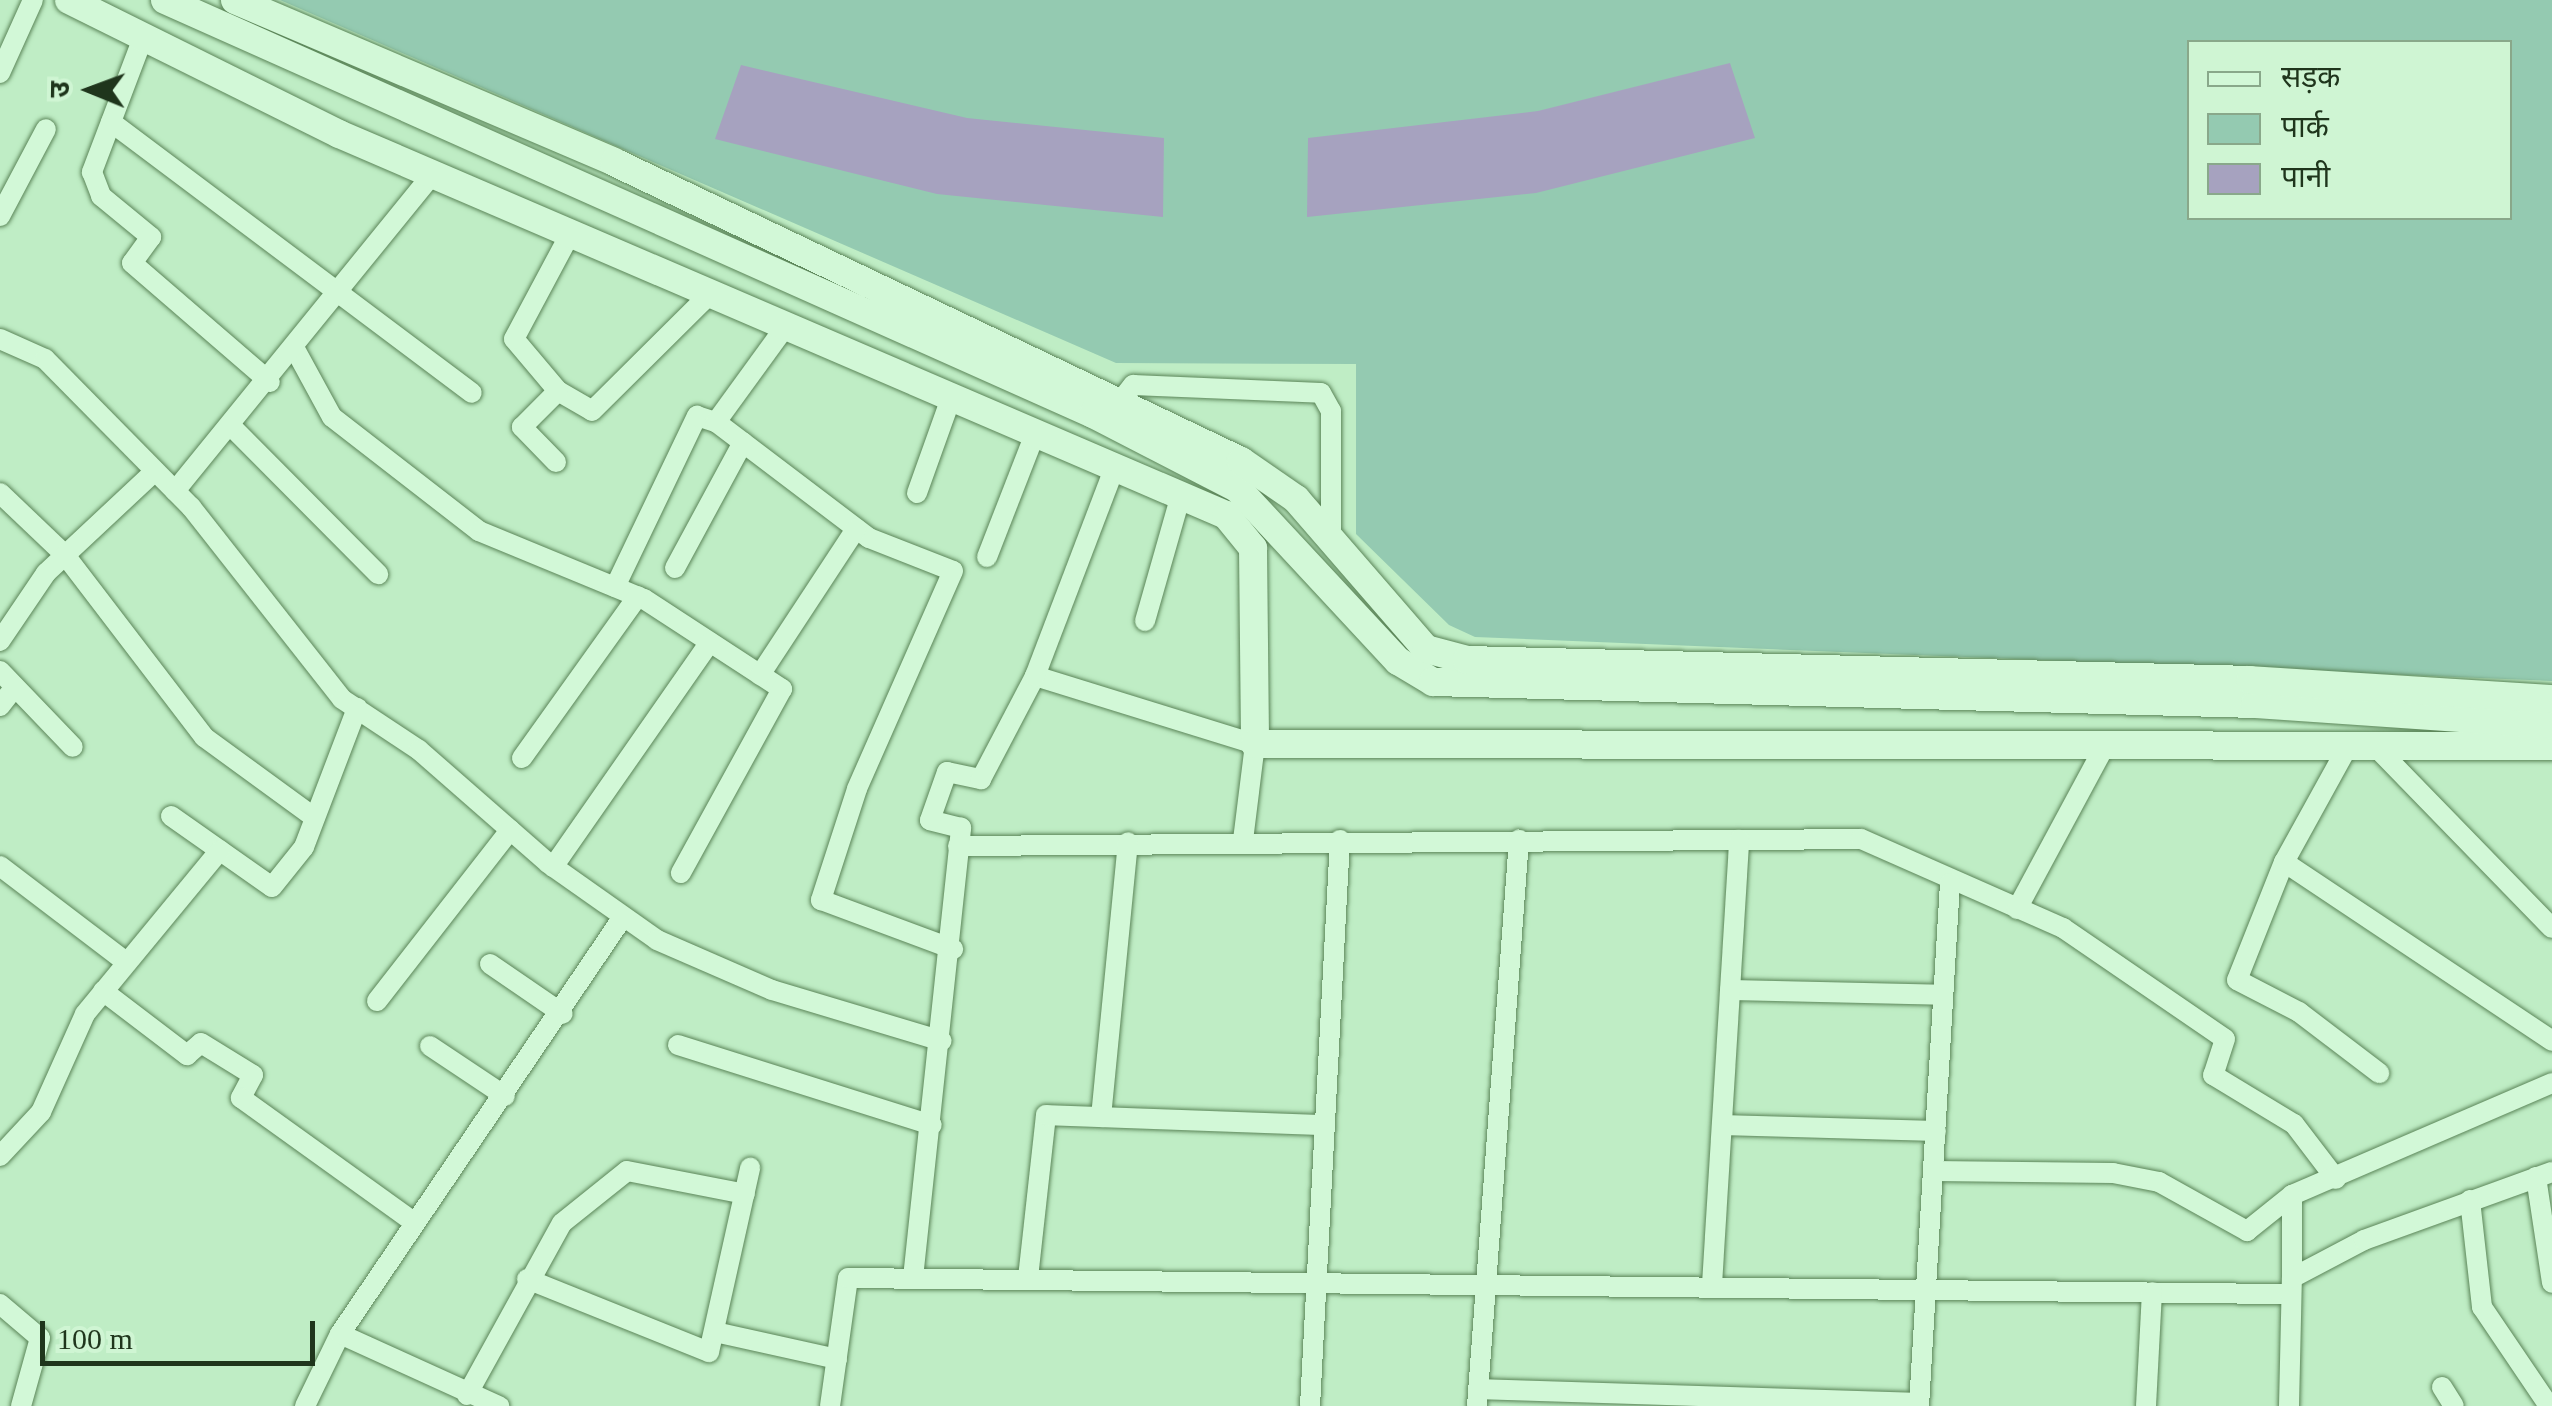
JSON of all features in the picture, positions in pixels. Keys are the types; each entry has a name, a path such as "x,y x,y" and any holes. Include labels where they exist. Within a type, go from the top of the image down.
{"street":[{"path":"0,73 33,0"},
{"path":"69,0 433,174 1226,515 1252,548 1255,744 1243,840"},
{"path":"166,0 1093,414 1238,489 1320,547 1426,649 1467,660 2250,680 2552,698"},
{"path":"235,0 614,162 1241,461 1296,499 1320,547 1398,661 1432,682 2255,704 2552,724"},
{"path":"144,35 92,172 101,196 151,237 132,263 270,382"},
{"path":"111,122 342,291 472,393"},
{"path":"0,216 46,129"},
{"path":"175,492 296,351 433,174"},
{"path":"570,234 514,340 558,392 592,412 710,294"},
{"path":"716,422 786,327"},
{"path":"0,340 45,359 155,470 356,708 553,867 623,917 772,990 942,1041"},
{"path":"296,351 332,417 478,531 638,596 782,688 681,873"},
{"path":"1119,403 1133,385 1321,393 1331,411 1320,547"},
{"path":"556,462 522,427 558,392"},
{"path":"917,494 951,398"},
{"path":"615,587 697,416 716,422 856,529 953,571 857,789 822,900 953,949"},
{"path":"231,426 378,574"},
{"path":"987,557 1035,434"},
{"path":"675,568 742,442"},
{"path":"913,1278 953,949 962,828 930,820 946,772 981,779 1035,676 1115,467"},
{"path":"0,641 8,612 155,470"},
{"path":"0,493 66,554 204,737 315,818"},
{"path":"1145,621 1180,495"},
{"path":"760,675 856,529"},
{"path":"1252,548 1320,547"},
{"path":"522,758 638,596"},
{"path":"553,867 710,642"},
{"path":"1035,676 1255,744 2102,749 2552,746"},
{"path":"0,706 7,679"},
{"path":"7,679 73,747"},
{"path":"170,816 272,887 315,818 356,708"},
{"path":"2376,747 2552,928"},
{"path":"2347,748 2284,862 2237,980 2298,1012 2379,1073"},
{"path":"2016,909 2102,749"},
{"path":"377,1001 510,830"},
{"path":"958,846 1243,840 1861,839 1924,860 1950,883 2063,928 2225,1039 2214,1074 2294,1124 2336,1179"},
{"path":"1310,1406 1340,840"},
{"path":"1520,840 1478,1398 1919,1404 1950,883"},
{"path":"1712,1285 1738,840"},
{"path":"1100,1117 1128,842"},
{"path":"0,1156 41,1112 103,991 220,850"},
{"path":"2284,862 2552,1041"},
{"path":"0,866 126,962"},
{"path":"304,1406 340,1334 564,1014 623,917"},
{"path":"490,964 564,1014"},
{"path":"1730,990 1944,995"},
{"path":"103,991 187,1054 201,1043 253,1075 241,1098 415,1223"},
{"path":"678,1045 932,1125"},
{"path":"430,1046 505,1096"},
{"path":"1933,1171 2112,1173 2159,1182 2247,1231 2292,1196 2552,1082"},
{"path":"1028,1278 1046,1116 1324,1125"},
{"path":"1722,1125 1936,1131"},
{"path":"528,1279 709,1352 750,1168"},
{"path":"459,1397 562,1223 627,1171 745,1194"},
{"path":"830,1406 848,1278 2152,1292 2291,1286 2470,1200 2544,1174 2552,1283"},
{"path":"2289,1406 2292,1196"},
{"path":"2470,1200 2482,1308 2549,1406"},
{"path":"2146,1406 2152,1292"},
{"path":"0,1304 40,1338 22,1406"},
{"path":"715,1332 837,1359"},
{"path":"340,1334 459,1397 498,1406"}],"green space":[{"path":"280,0 2552,0 2552,681 1475,637 1449,625 1356,534 1356,364 1116,363"}],"water":[{"path":"1730,63 1755,138 1536,193 1307,217 1308,138 1538,111"},
{"path":"741,65 967,118 1164,138 1163,217 937,194 715,139"}]}
